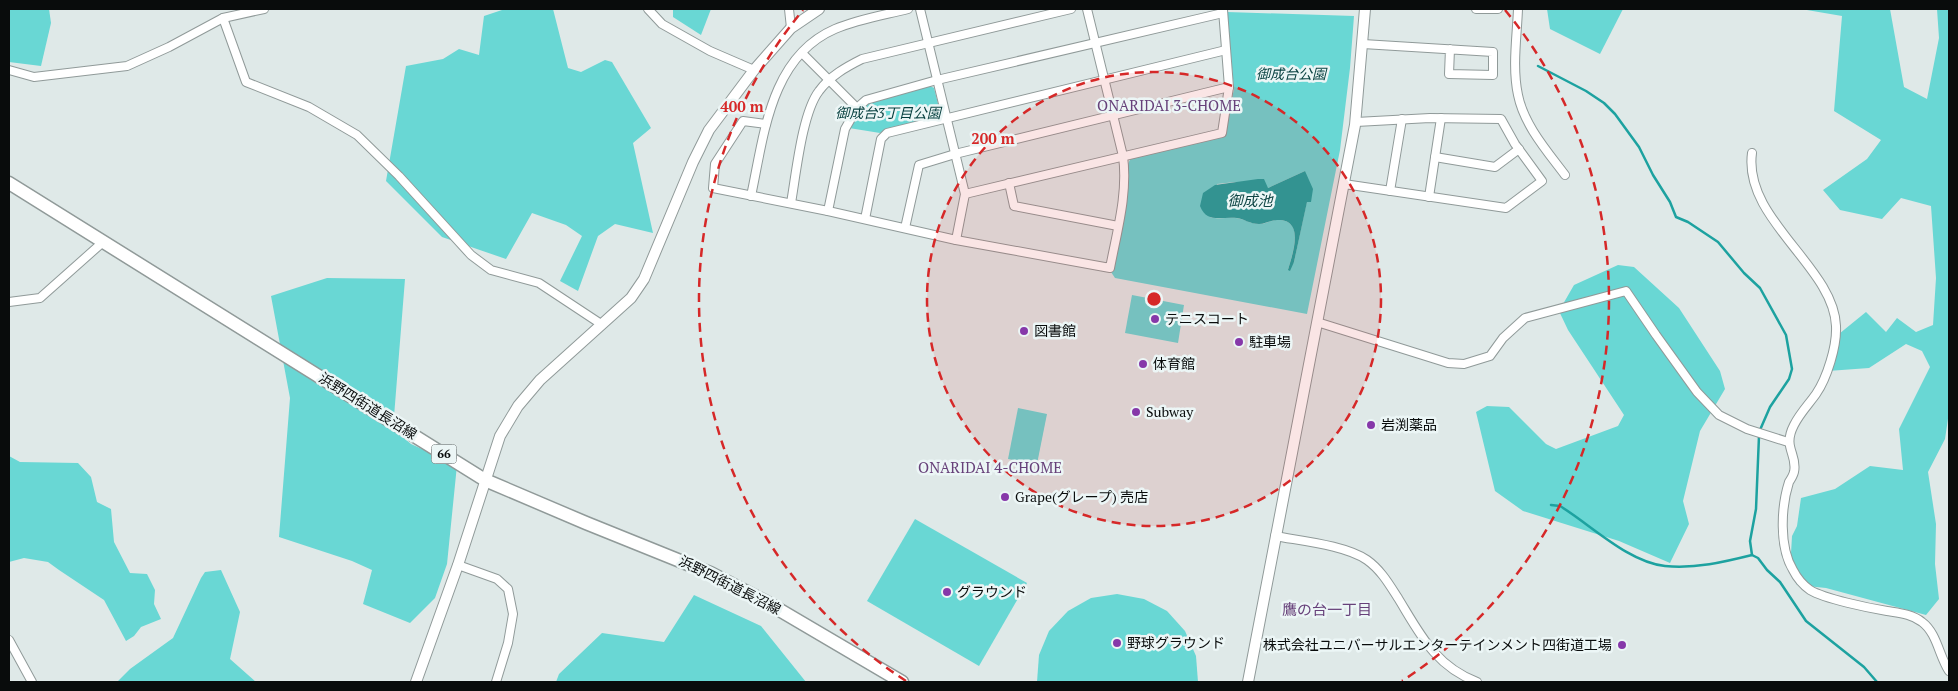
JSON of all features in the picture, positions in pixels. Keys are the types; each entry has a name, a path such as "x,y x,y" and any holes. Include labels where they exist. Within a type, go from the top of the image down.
{"main road":[{"name":"浜野四街道長沼線","path":"9,183 485,480 710,573 766,602 902,682"}],"street":[{"path":"9,70 34,77 127,66 169,47 223,18 264,9"},
{"path":"648,9 662,24 710,51 754,70"},
{"path":"789,9 791,28"},
{"path":"416,682 458,566 500,436 518,406 540,380 630,298 644,279 693,162 709,130 754,70 791,28 819,9"},
{"path":"751,196 772,100 783,76 802,53 814,41 833,30 851,23 908,9"},
{"path":"920,9 965,194 956,240"},
{"path":"791,203 808,115 818,92 847,67 862,59 1071,9"},
{"path":"766,124 743,121 715,164 714,188 791,203 956,240 1110,268 1125,182 1123,156 1087,9"},
{"path":"1248,682 1356,122 1364,44 1365,9"},
{"path":"1476,9 1498,9"},
{"path":"1518,9 1516,77 1518,95 1528,121 1565,175"},
{"path":"828,211 845,129 857,108 866,100 937,80 1223,11 1229,87 1222,132 965,194"},
{"path":"223,18 246,82 309,108 357,135 399,176 471,255 491,270 539,283 601,324"},
{"path":"1364,44 1450,49 1493,52 1493,75 1449,74 1450,49"},
{"path":"865,219 883,135 1226,50"},
{"path":"802,53 857,108"},
{"path":"905,228 918,165 955,154 1229,87"},
{"path":"1344,184 1506,208 1542,181 1519,149 1501,119 1441,118 1356,122"},
{"path":"1429,197 1441,118"},
{"path":"1390,191 1402,120"},
{"path":"1435,157 1495,166 1519,149"},
{"path":"1752,153 1752,172 1760,194 1774,222 1817,279 1832,307 1835,322 1835,333 1828,371 1816,394 1794,425 1788,442 1794,472 1789,482 1782,540 1792,570 1804,585 1821,594 1876,609 1911,616 1922,622 1929,628 1949,671"},
{"path":"1009,184 1014,206 1118,226"},
{"path":"9,302 40,298 103,242"},
{"path":"1317,322 1448,363 1464,364 1490,356 1503,338 1525,318 1626,291 1697,392 1719,416 1746,430 1788,442"},
{"path":"1275,536 1348,550 1366,559 1382,574 1426,644 1435,654 1445,665 1477,682"},
{"path":"458,566 497,579 508,589 513,614 508,643 496,682"},
{"path":"9,640 32,682"}],"green space":[{"path":"9,9 49,9 51,23 41,66 9,62"},
{"path":"505,9 553,9 568,68 581,72 605,60 612,62 651,128 633,143 653,233 615,224 598,236 578,291 560,281 582,236 566,225 532,213 506,259 442,237 386,181 406,66 443,59 459,49 479,55 484,16"},
{"path":"673,9 711,9 701,35 673,17"},
{"path":"1547,9 1623,9 1600,54 1550,29"},
{"path":"1801,9 1890,9 1904,87 1927,99 1939,38 1937,9 1949,9 1949,412 1945,439 1928,472 1936,524 1935,564 1939,599 1926,615 1826,588 1797,585 1790,571 1792,536 1797,526 1801,498 1835,489 1870,466 1903,470 1899,429 1930,367 1922,351 1906,344 1869,368 1828,371 1834,338 1866,312 1886,332 1897,318 1916,332 1933,325 1936,278 1931,206 1901,198 1882,219 1840,210 1823,190 1867,159 1881,140 1834,111 1842,16"},
{"name":"御成台公園","path":"1227,12 1354,16 1340,150 1307,314 1115,278 1111,272 1124,204 1128,166 1131,158 1224,136 1234,89","holes":["1305,171 1307,201 1294,262 1288,270 1295,239 1292,225 1286,221 1275,220 1258,224 1236,218 1210,217 1217,184 1235,182 1268,188"]},
{"name":"御成台3丁目公園","path":"930,86 934,88 941,115 938,118 880,133 849,128 850,121 866,103"},
{"path":"1618,265 1634,267 1679,308 1720,371 1725,389 1700,431 1683,501 1689,524 1670,563 1619,541 1523,511 1495,491 1476,412 1487,406 1509,407 1546,444 1556,449 1618,426 1624,415 1568,330 1559,311 1574,285"},
{"path":"327,278 405,279 393,429 411,444 457,465 447,564 435,598 410,623 363,604 372,570 352,561 279,537 290,398 271,296"},
{"name":"テニスコート","path":"1132,295 1184,305 1178,343 1125,333"},
{"path":"1018,408 1047,414 1037,464 1008,459"},
{"path":"9,456 20,462 78,463 91,477 97,502 111,509 114,542 130,573 147,574 155,590 154,604 161,619 141,627 134,636 126,641 104,600 48,562 24,558 9,562"},
{"name":"グラウンド","path":"915,519 1027,583 979,666 867,601"},
{"path":"221,570 240,612 230,659 256,682 117,682 130,669 173,638 205,572"},
{"name":"野球グラウンド","path":"1117,594 1144,599 1167,611 1185,631 1196,656 1198,682 1037,682 1039,655 1049,631 1068,611 1091,598"},
{"path":"694,595 761,626 806,682 556,682 559,674 602,633 664,642"}],"water":[{"name":"御成池","path":"1305,171 1313,189 1311,202 1307,202 1294,262 1290,271 1288,270 1295,239 1292,225 1286,221 1277,220 1259,224 1237,218 1211,217 1203,212 1200,206 1203,193 1215,185 1264,179 1268,188"}],"waterway":[{"path":"1538,66 1586,91 1604,103 1615,114 1639,147 1653,175 1670,202 1676,217 1688,222 1718,242 1744,273 1760,288 1786,335 1792,369 1789,379 1770,407 1760,430"},
{"path":"1752,555 1750,541 1756,509 1759,436"},
{"path":"1551,505 1560,506 1610,542 1637,558 1651,563 1687,567 1752,555 1758,558 1780,582 1806,621 1864,667 1877,682"}],"place":[{"name":"テニスコート","path":"1155,319"},
{"name":"図書館","path":"1024,331"},
{"name":"駐車場","path":"1239,342"},
{"name":"体育館","path":"1143,364"},
{"name":"Subway","path":"1136,412"},
{"name":"岩渕薬品","path":"1371,425"},
{"name":"Grape(グレープ) 売店","path":"1005,497"},
{"name":"グラウンド","path":"947,592"},
{"name":"野球グラウンド","path":"1117,643"},
{"name":"株式会社ユニバーサルエンターテインメント四街道工場","path":"1622,645"}],"district":[{"name":"ONARIDAI 3-CHOME","path":"1169,106"},
{"name":"ONARIDAI 4-CHOME","path":"990,468"},
{"name":"鷹の台一丁目","path":"1327,610"}]}
